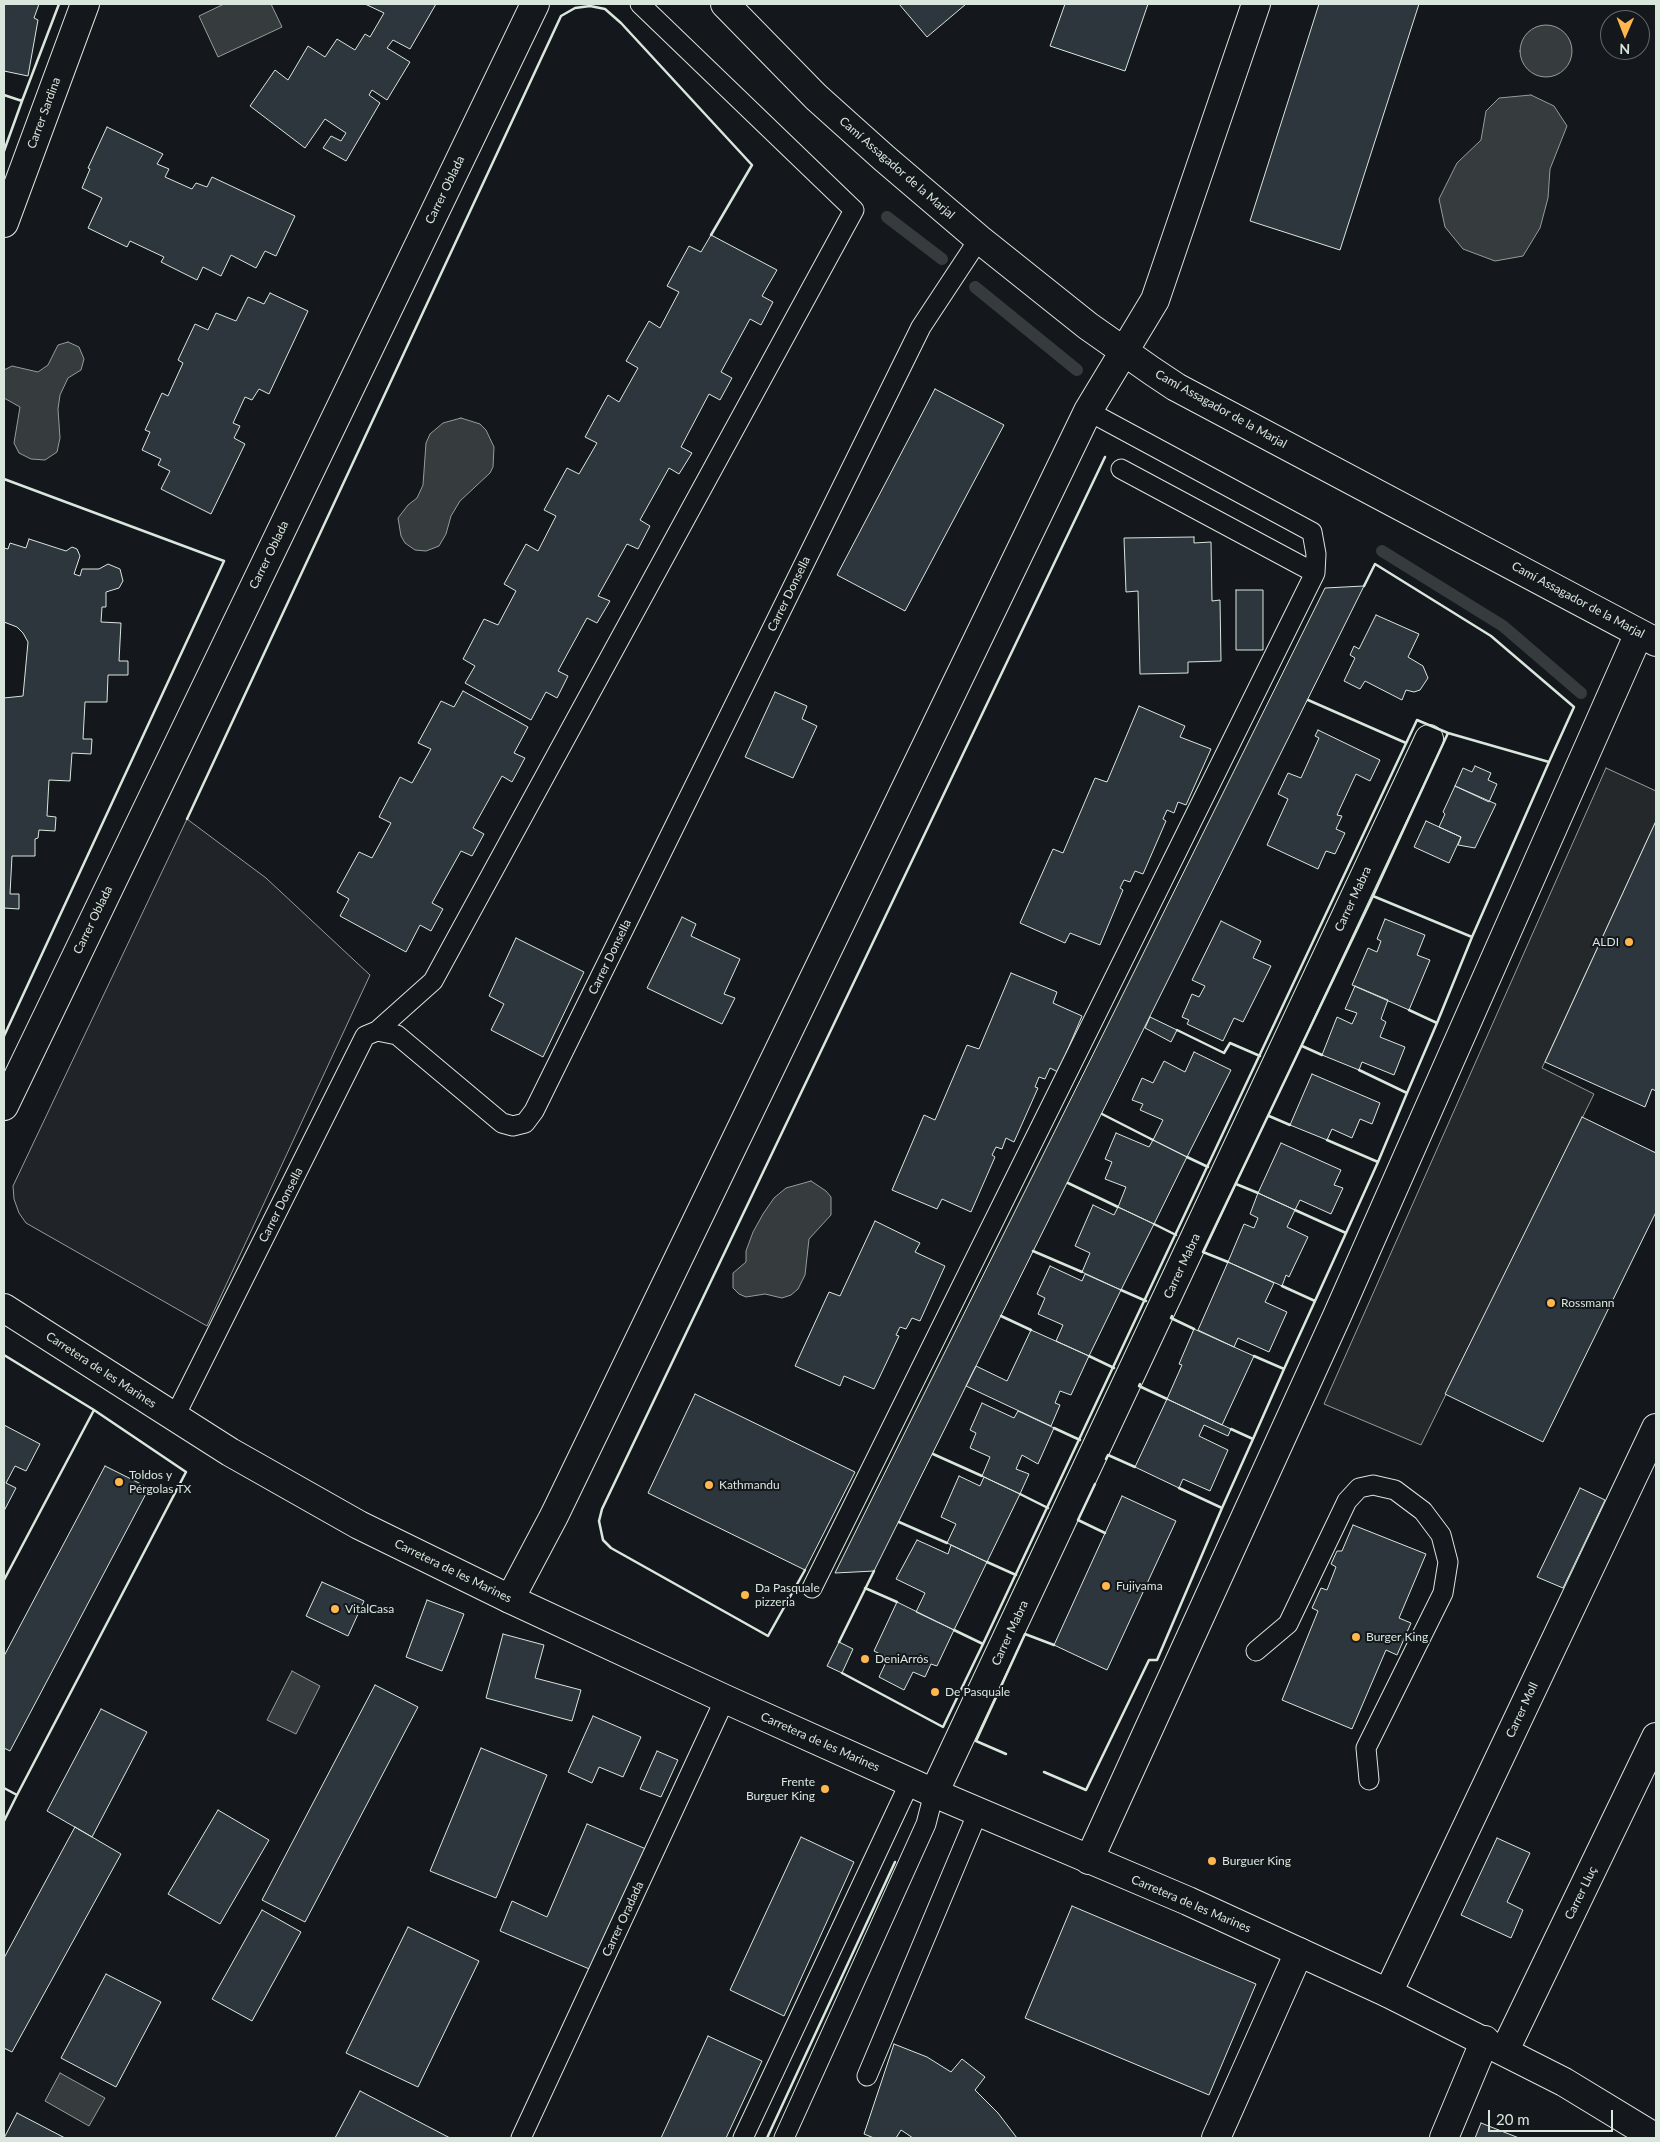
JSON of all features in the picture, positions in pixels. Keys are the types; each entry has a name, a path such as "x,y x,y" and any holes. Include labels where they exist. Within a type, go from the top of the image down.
{"street":[{"name":"Carrer Sardina","path":"4,223 85,4"},
{"name":"Carrer Oblada","path":"4,1106 535,4"},
{"name":"Camí Assagador de la Marjal","path":"725,4 816,97 979,239 1088,326 1176,387 1648,637"},
{"path":"510,1599 554,1516 1088,411 1155,300 1256,4"},
{"path":"1089,1860 1648,637"},
{"name":"Carrer Mabra","path":"934,1793 1429,739"},
{"name":"Carretera de les Marines","path":"4,1308 174,1418 359,1525 510,1599 725,1699 934,1793 1188,1902 1388,1993 1495,2045 1564,2082 1656,2138"},
{"name":"Carrer Moll","path":"1388,1993 1656,1428"},
{"name":"Carrer Lluç","path":"1444,2138 1495,2045 1656,1736"},
{"path":"1216,2138 1299,1952"}],"lane":[{"path":"377,1031 433,981 854,210 640,4"},
{"name":"Carrer Donsella","path":"174,1418 365,1036 377,1031 397,1035 502,1123 513,1126 525,1123 534,1111 921,327 979,239"},
{"path":"812,1588 1315,573 1316,554 1312,532 1088,411"},
{"path":"1121,469 1315,573"},
{"path":"1256,1651 1288,1624 1347,1501 1359,1488 1374,1485 1395,1490 1423,1511 1441,1535 1448,1562 1443,1593 1366,1748 1369,1780"},
{"name":"Carrer Oradada","path":"521,2138 725,1699"},
{"path":"743,2138 910,1782"},
{"path":"784,2138 926,1824 934,1793"},
{"path":"867,2076 978,1812"}],"shaded area":[{"path":"224,4 271,4 282,27 218,57 199,16"},
{"path":"1541,25 1551,25 1565,32 1572,46 1572,56 1565,70 1551,77 1541,77 1531,73 1524,66 1520,56 1520,46 1524,36 1531,29"},
{"path":"1531,95 1554,106 1567,126 1550,169 1548,198 1540,228 1523,256 1495,261 1463,249 1445,227 1439,199 1457,163 1481,140 1486,111 1499,98"},
{"path":"68,342 79,347 84,359 81,370 68,378 60,395 58,409 60,438 57,452 45,460 31,459 19,453 14,443 20,407 4,398 4,370 12,366 38,372 48,365 58,345"},
{"path":"461,418 480,424 486,430 494,447 493,467 490,473 460,501 451,516 446,534 439,546 426,551 415,550 405,543 401,536 398,518 408,505 417,498 423,485 426,443 430,434 443,423"},
{"path":"1606,768 1656,791 1656,821 1542,1068 1594,1094 1421,1445 1324,1404"},
{"path":"187,819 266,878 370,975 207,1326 26,1223 19,1213 14,1199 13,1186"},
{"path":"811,1181 826,1191 831,1197 831,1215 809,1239 805,1275 798,1289 791,1295 782,1298 765,1294 746,1297 739,1294 733,1288 733,1273 746,1262 746,1251 753,1232 763,1214 774,1198 786,1188"},
{"path":"292,1671 320,1686 296,1734 267,1720"},
{"path":"60,2073 105,2098 89,2126 45,2101"}],"building":[{"path":"4,4 39,4 34,18 38,20 28,76 4,71"},
{"path":"365,4 436,4 410,49 393,40 387,48 410,62 387,100 372,90 369,95 380,103 346,161 323,148 331,136 341,141 346,133 325,119 305,148 250,106 275,70 288,80 308,46 325,57 337,39 355,50 365,34 370,37 384,13"},
{"path":"899,4 966,4 927,37"},
{"path":"1065,4 1148,4 1125,71 1050,46"},
{"path":"1319,4 1419,4 1340,250 1250,221"},
{"path":"107,127 163,154 157,164 169,169 165,177 192,189 196,183 207,187 212,177 295,216 276,256 265,251 256,268 231,255 221,276 203,267 197,280 161,262 164,257 130,241 127,247 88,228 102,198 82,188 90,169 88,168"},
{"path":"711,235 777,270 762,296 773,302 761,325 750,319 721,372 732,378 720,400 709,394 681,447 692,453 679,474 669,468 640,520 650,526 638,549 627,544 598,596 610,601 597,623 587,618 558,671 568,676 557,698 546,692 531,720 465,683 475,666 463,659 484,619 498,625 516,591 504,584 526,544 538,551 556,516 544,510 567,468 579,474 597,443 585,437 608,395 619,402 638,368 626,361 649,321 660,328 679,292 667,286 689,246 701,252"},
{"path":"270,293 308,311 269,394 259,389 252,400 245,397 233,423 240,426 234,438 245,444 211,514 161,489 170,471 158,465 161,459 142,450 150,432 145,430 162,393 168,396 183,363 178,360 195,324 208,330 216,313 236,321 248,297 264,304"},
{"path":"935,389 1004,425 905,611 837,575"},
{"path":"1194,537 1194,543 1211,542 1212,601 1220,600 1221,661 1188,662 1188,673 1140,674 1138,591 1126,592 1124,538"},
{"path":"29,539 66,551 72,547 77,549 80,556 74,574 80,576 82,569 99,569 108,564 120,569 123,581 119,588 106,592 106,607 102,607 101,622 121,623 119,661 128,661 128,675 108,675 107,702 85,702 83,739 92,739 91,754 72,753 70,781 49,780 47,816 56,817 55,831 39,830 38,838 35,839 35,856 12,856 10,894 19,894 19,909 4,908 4,698 23,696 28,642 17,627 4,622 4,548 8,549 10,543 26,548"},
{"path":"1364,586 874,1571 835,1573 1325,588"},
{"path":"1236,590 1263,590 1263,650 1236,650"},
{"path":"1376,615 1419,634 1408,657 1423,666 1428,678 1420,690 1414,692 1406,690 1402,700 1365,681 1360,689 1344,681 1355,658 1350,655 1354,646 1359,649"},
{"path":"463,691 528,727 514,753 525,758 512,782 502,776 473,828 484,834 472,856 461,851 432,903 443,909 431,931 420,925 406,952 340,916 349,899 337,892 359,852 372,858 391,823 379,817 400,777 412,783 431,749 418,743 441,701 454,707"},
{"path":"775,692 807,706 802,719 817,726 793,778 745,757"},
{"path":"1139,706 1185,726 1180,737 1211,749 1186,805 1178,802 1174,813 1167,810 1163,819 1166,821 1143,874 1135,871 1130,882 1124,880 1120,888 1123,890 1100,945 1070,933 1065,943 1020,923 1053,849 1063,853 1095,778 1107,782"},
{"path":"1318,730 1380,760 1370,781 1356,774 1337,815 1342,816 1336,829 1345,833 1335,854 1326,851 1318,869 1267,845 1288,799 1278,794 1288,773 1301,778 1319,738 1315,736"},
{"path":"1475,766 1491,773 1488,780 1497,784 1489,802 1455,786 1463,768 1472,772"},
{"path":"1455,786 1496,804 1475,848 1458,845 1461,837 1439,827 1445,814 1443,812"},
{"path":"1426,821 1461,837 1449,863 1414,847"},
{"name":"ALDI","path":"1656,821 1656,1091 1652,1089 1645,1107 1545,1062"},
{"path":"682,917 696,924 691,936 740,959 724,994 735,998 722,1024 647,988"},
{"path":"1385,919 1425,935 1417,955 1430,960 1409,1010 1352,985 1368,948 1377,952 1381,941 1377,939"},
{"path":"1221,921 1261,941 1253,958 1271,966 1243,1022 1234,1018 1223,1041 1187,1024 1189,1020 1182,1017 1192,994 1199,997 1205,986 1192,980"},
{"path":"516,938 584,972 543,1057 491,1030 504,1004 489,996"},
{"path":"1011,973 1057,992 1053,1003 1082,1016 1058,1072 1050,1068 1045,1079 1039,1077 1035,1087 1038,1088 1014,1142 1006,1138 1002,1149 996,1147 992,1155 995,1157 971,1212 942,1199 937,1209 892,1190 924,1115 935,1120 967,1045 979,1049"},
{"path":"1355,986 1388,1000 1381,1019 1386,1022 1380,1037 1405,1047 1394,1075 1362,1062 1359,1070 1322,1055 1337,1017 1352,1024 1357,1013 1345,1009"},
{"path":"1150,1017 1177,1030 1171,1042 1145,1028"},
{"path":"1194,1052 1231,1070 1187,1157 1153,1140 1163,1120 1140,1110 1143,1104 1132,1100 1142,1078 1153,1083 1164,1061 1185,1072"},
{"path":"1312,1074 1380,1103 1372,1124 1360,1119 1352,1138 1332,1129 1327,1140 1290,1125"},
{"name":"Rossmann","path":"1582,1117 1656,1153 1656,1212 1543,1442 1445,1394"},
{"path":"1116,1133 1149,1147 1153,1140 1187,1157 1154,1224 1118,1207 1126,1187 1105,1179 1112,1162 1105,1159"},
{"path":"1281,1143 1341,1170 1334,1185 1343,1188 1331,1214 1300,1200 1295,1210 1258,1193"},
{"path":"1258,1193 1295,1210 1287,1227 1308,1237 1289,1277 1286,1275 1282,1286 1228,1262 1244,1224 1254,1228 1258,1218 1250,1214"},
{"path":"1093,1205 1114,1215 1118,1207 1154,1224 1121,1290 1082,1272 1090,1253 1075,1246"},
{"path":"875,1221 920,1243 915,1252 945,1266 920,1321 912,1318 906,1329 900,1327 896,1335 899,1336 874,1389 844,1376 840,1386 795,1366 829,1292 840,1296"},
{"path":"1228,1262 1274,1283 1265,1302 1287,1312 1269,1352 1238,1338 1234,1347 1198,1330"},
{"path":"1050,1266 1082,1281 1085,1274 1121,1290 1089,1356 1056,1341 1063,1325 1038,1314 1045,1298 1037,1294"},
{"path":"1194,1329 1254,1356 1222,1425 1167,1399 1182,1365 1179,1364"},
{"path":"1031,1330 1089,1356 1071,1395 1060,1391 1055,1403 1060,1405 1051,1426 966,1386 976,1366 1007,1381"},
{"path":"695,1394 855,1472 805,1570 648,1493"},
{"path":"1167,1399 1231,1429 1228,1436 1204,1425 1199,1436 1228,1450 1210,1491 1183,1479 1179,1488 1135,1467"},
{"path":"982,1403 1014,1418 1018,1411 1054,1428 1038,1464 1022,1455 1016,1469 1029,1474 1020,1494 982,1476 990,1457 970,1448 976,1433 970,1430"},
{"path":"4,1425 40,1444 26,1471 15,1466 6,1483 16,1488 4,1511"},
{"path":"105,1466 149,1488 10,1751 4,1748 4,1656"},
{"path":"959,1476 980,1486 984,1477 1020,1494 987,1562 947,1543 956,1524 941,1517"},
{"path":"1580,1488 1605,1500 1563,1588 1537,1577"},
{"path":"1122,1496 1176,1521 1107,1670 1054,1645"},
{"name":"Burger King","path":"1353,1525 1426,1554 1399,1618 1411,1623 1397,1655 1386,1650 1352,1729 1282,1700 1318,1611 1312,1608 1321,1588 1327,1590 1336,1567 1331,1564 1337,1551 1342,1551"},
{"path":"917,1540 948,1554 951,1545 987,1562 954,1630 916,1612 925,1593 896,1579"},
{"path":"322,1582 364,1601 348,1636 306,1616"},
{"path":"427,1600 464,1614 442,1671 406,1657"},
{"path":"897,1602 954,1630 937,1666 931,1664 925,1677 913,1672 904,1690 879,1677 888,1658 874,1651"},
{"path":"503,1634 544,1645 535,1678 581,1690 572,1721 486,1698"},
{"path":"839,1642 853,1649 842,1673 827,1666"},
{"path":"375,1685 418,1707 305,1922 262,1900"},
{"path":"101,1709 147,1732 92,1837 47,1811"},
{"path":"593,1716 641,1737 623,1777 599,1767 592,1783 568,1772"},
{"path":"481,1748 547,1775 496,1898 430,1871"},
{"path":"657,1751 678,1760 661,1797 640,1789"},
{"path":"218,1810 269,1840 220,1924 168,1894"},
{"path":"587,1824 646,1849 594,1971 500,1931 512,1901 547,1917"},
{"path":"75,1827 121,1854 12,2052 4,2048 4,1958"},
{"path":"801,1837 854,1862 784,2016 730,1990"},
{"path":"1497,1838 1530,1853 1507,1902 1523,1910 1511,1938 1461,1915"},
{"path":"1072,1906 1256,1984 1209,2095 1025,2018"},
{"path":"262,1910 301,1932 252,2021 212,1999"},
{"path":"408,1927 479,1961 418,2087 346,2053"},
{"path":"106,1974 161,2002 116,2087 61,2058"},
{"path":"708,2036 762,2061 726,2138 661,2138"},
{"path":"894,2044 927,2057 951,2072 962,2059 985,2077 975,2090 998,2113 1017,2138 913,2138 901,2130 896,2138 874,2138 864,2134"},
{"path":"360,2091 450,2138 335,2138"},
{"path":"17,2113 65,2138 4,2138"},
{"path":"1481,2123 1519,2138 1475,2138"}],"waterway":[{"path":"887,217 942,259"},
{"path":"975,287 1077,370"},
{"path":"1382,551 1503,626 1581,693"}],"wall":[{"path":"4,95 22,101 59,4"},
{"path":"187,819 561,16 575,8 590,6 605,9 621,23 752,165 711,235"},
{"path":"4,151 21,100"},
{"path":"805,1570 768,1636 611,1548 603,1540 599,1521 602,1509 1105,457"},
{"path":"4,479 224,561 4,1036"},
{"path":"1364,586 1375,564 1491,636 1574,707 1549,762"},
{"path":"1308,700 1406,743"},
{"path":"983,1644 1417,720 1448,733 1549,762 1472,937 1373,896 1448,733"},
{"path":"1228,1262 1203,1252 1373,896"},
{"path":"1409,1010 1437,1023 1472,937"},
{"path":"1359,1070 1407,1093 1437,1023"},
{"path":"1177,1030 1224,1053 1230,1043 1260,1056"},
{"path":"1302,1046 1322,1055"},
{"path":"1327,1140 1378,1162 1407,1093"},
{"path":"1102,1114 1153,1140"},
{"path":"1269,1116 1290,1125"},
{"path":"1187,1157 1208,1167"},
{"path":"1295,1210 1346,1233 1378,1162"},
{"path":"1068,1183 1118,1207"},
{"path":"1236,1184 1258,1193"},
{"path":"1154,1224 1176,1235"},
{"path":"1315,1301 1346,1233"},
{"path":"1033,1251 1082,1272"},
{"path":"1282,1286 1315,1301 1284,1369"},
{"path":"1121,1290 1146,1301"},
{"path":"1001,1316 1031,1330"},
{"path":"1172,1316 1171,1318 1194,1329"},
{"path":"4,1355 94,1410 186,1472 17,1795 4,1788"},
{"path":"1089,1356 1114,1368"},
{"path":"1253,1439 1284,1369 1254,1356"},
{"path":"1140,1384 1139,1386 1167,1399"},
{"path":"4,1580 94,1410"},
{"path":"1054,1428 1080,1440"},
{"path":"1179,1488 1222,1508 1253,1439 1231,1429"},
{"path":"933,1454 982,1476"},
{"path":"1106,1459 1108,1455 1135,1467"},
{"path":"1095,1484 1078,1520 1105,1533"},
{"path":"1020,1494 1048,1508"},
{"path":"1044,1772 1086,1790 1149,1660 1157,1660 1222,1508"},
{"path":"899,1522 947,1543"},
{"path":"987,1562 1016,1575"},
{"path":"839,1642 874,1571"},
{"path":"865,1588 897,1602"},
{"path":"842,1673 943,1727 983,1644 954,1630"},
{"path":"1006,1754 976,1741 1025,1634 1054,1645"},
{"path":"4,1821 17,1795"},
{"path":"767,2138 895,1862"}],"place":[{"name":"ALDI","path":"1629,942"},
{"name":"Rossmann","path":"1551,1303"},
{"name":"Toldos y Pérgolas TX","path":"119,1482"},
{"name":"Kathmandu","path":"709,1485"},
{"name":"Fujiyama","path":"1106,1586"},
{"name":"Da Pasquale pizzeria","path":"745,1595"},
{"name":"VitalCasa","path":"335,1609"},
{"name":"Burger King","path":"1356,1637"},
{"name":"DeniArrós","path":"865,1659"},
{"name":"De Pasquale","path":"935,1692"},
{"name":"Frente Burguer King","path":"825,1789"},
{"name":"Burguer King","path":"1212,1861"}]}
